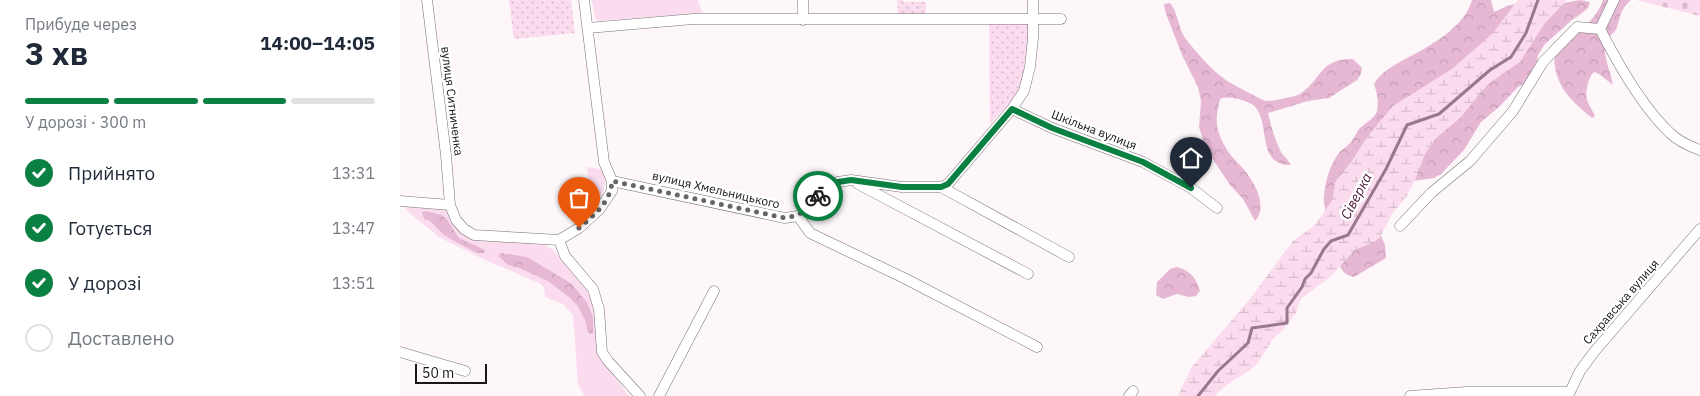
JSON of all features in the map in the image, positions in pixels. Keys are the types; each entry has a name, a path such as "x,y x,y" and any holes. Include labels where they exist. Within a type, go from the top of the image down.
{"street":[{"name":"вулиця Ситниченка","path":"426,0 445,145 450,205"},
{"path":"400,201 450,205 456,220 464,229 474,235 559,240 579,228 599,210 612,191 612,181 604,162 584,0"},
{"path":"803,20 804,0"},
{"path":"1033,0 1032,48 1024,91 1012,109 948,184 941,187 902,187 851,180 838,182 818,196 804,213 798,216 810,233 906,278 1038,347"},
{"path":"1600,29 1614,0"},
{"path":"588,28 693,18 803,20 1061,19"},
{"path":"1400,226 1431,193 1470,161 1513,111 1543,62 1577,27 1600,29"},
{"path":"1600,29 1611,52 1648,108 1670,133 1686,145 1700,150"},
{"name":"Шкільна вулиця","path":"1012,109 1052,128 1143,162 1191,188 1217,208"},
{"path":"851,180 1028,274"},
{"name":"вулиця Хмельницького","path":"612,181 785,218 798,216"},
{"path":"941,187 1069,257"},
{"name":"Сахравська вулиця","path":"1568,394 1580,371 1594,352 1700,229"},
{"path":"559,240 565,256 593,289 599,309 602,352 640,396"},
{"path":"659,396 714,291"},
{"path":"400,352 465,371"},
{"path":"1410,396 1466,392 1568,394"}],"green space":[{"path":"509,0 571,0 575,33 514,39"},
{"path":"592,0 698,0 702,13 598,21 595,18"},
{"path":"897,0 903,0 903,2 926,2 926,15 898,15"},
{"path":"1472,0 1491,0 1494,12 1520,3 1552,5 1580,0 1590,2 1588,8 1545,44 1538,55 1536,68 1529,81 1518,87 1481,122 1464,150 1441,174 1434,178 1405,182 1378,229 1385,245 1386,258 1354,277 1348,275 1341,269 1338,260 1336,237 1325,208 1324,196 1328,173 1339,153 1352,141 1359,129 1373,118 1376,113 1378,101 1374,84 1380,75 1446,35 1462,19"},
{"path":"1518,0 1567,0 1545,23 1520,62 1488,84 1460,118 1436,138 1425,154 1407,196 1392,214 1380,237 1374,242 1355,250 1330,277 1301,299 1296,313 1283,330 1273,339 1257,364 1250,370 1228,384 1214,396 1178,396 1191,368 1249,300 1293,241 1315,225 1333,199 1335,182 1352,161 1367,137 1393,106 1452,69 1493,33"},
{"path":"1603,0 1631,0 1623,10 1616,29 1605,43 1606,59 1613,85 1594,72 1589,81 1586,97 1595,116 1592,118 1568,96 1557,75 1554,60 1559,51 1592,19"},
{"path":"1636,0 1700,0 1700,16"},
{"path":"1170,3 1185,38 1206,62 1229,82 1263,100 1275,100 1300,94 1322,70 1334,62 1353,59 1362,68 1357,80 1329,98 1308,101 1268,113 1273,133 1282,154 1291,165 1280,164 1273,159 1266,143 1260,115 1255,106 1239,99 1227,97 1220,99 1217,114 1218,130 1228,152 1244,169 1257,191 1260,210 1259,216 1255,221 1243,199 1230,185 1206,149 1199,127 1201,101 1198,87 1182,55 1165,11 1164,4"},
{"path":"989,23 1026,23 1029,26 1028,49 1022,80 1010,102 990,124"},
{"path":"587,167 600,169 605,179 601,196 591,211"},
{"path":"405,204 444,209 471,238 479,241 542,244 552,249 588,291 595,310 596,345 599,356 629,396 584,396 578,384 573,315 563,304 545,297 544,289 539,283 483,259 439,237 406,210"},
{"path":"426,211 442,215 459,238 485,250 484,253 477,253 444,235 430,221 424,219 422,212"},
{"path":"501,253 527,257 572,284 587,303 593,317 593,334 588,333 585,320 578,306 570,298 548,281 508,265 498,256"},
{"path":"1177,267 1192,276 1197,282 1200,291 1196,296 1189,297 1177,294 1163,299 1156,295 1157,282 1170,269"}],"waterway":[{"name":"Сіверка","path":"1198,396 1218,371 1248,343 1252,328 1287,323 1287,308 1302,287 1305,279 1311,273 1324,249 1331,241 1348,235 1386,169 1407,125 1439,114 1490,70 1511,57 1526,33 1538,0"}],"way so far":[{"path":"579,228 599,210 612,191 612,181 785,218 804,213 818,196"}],"route":[{"path":"818,196 838,182 851,180 902,187 941,187 948,184 1012,109 1052,128 1143,162 1191,188"}]}
